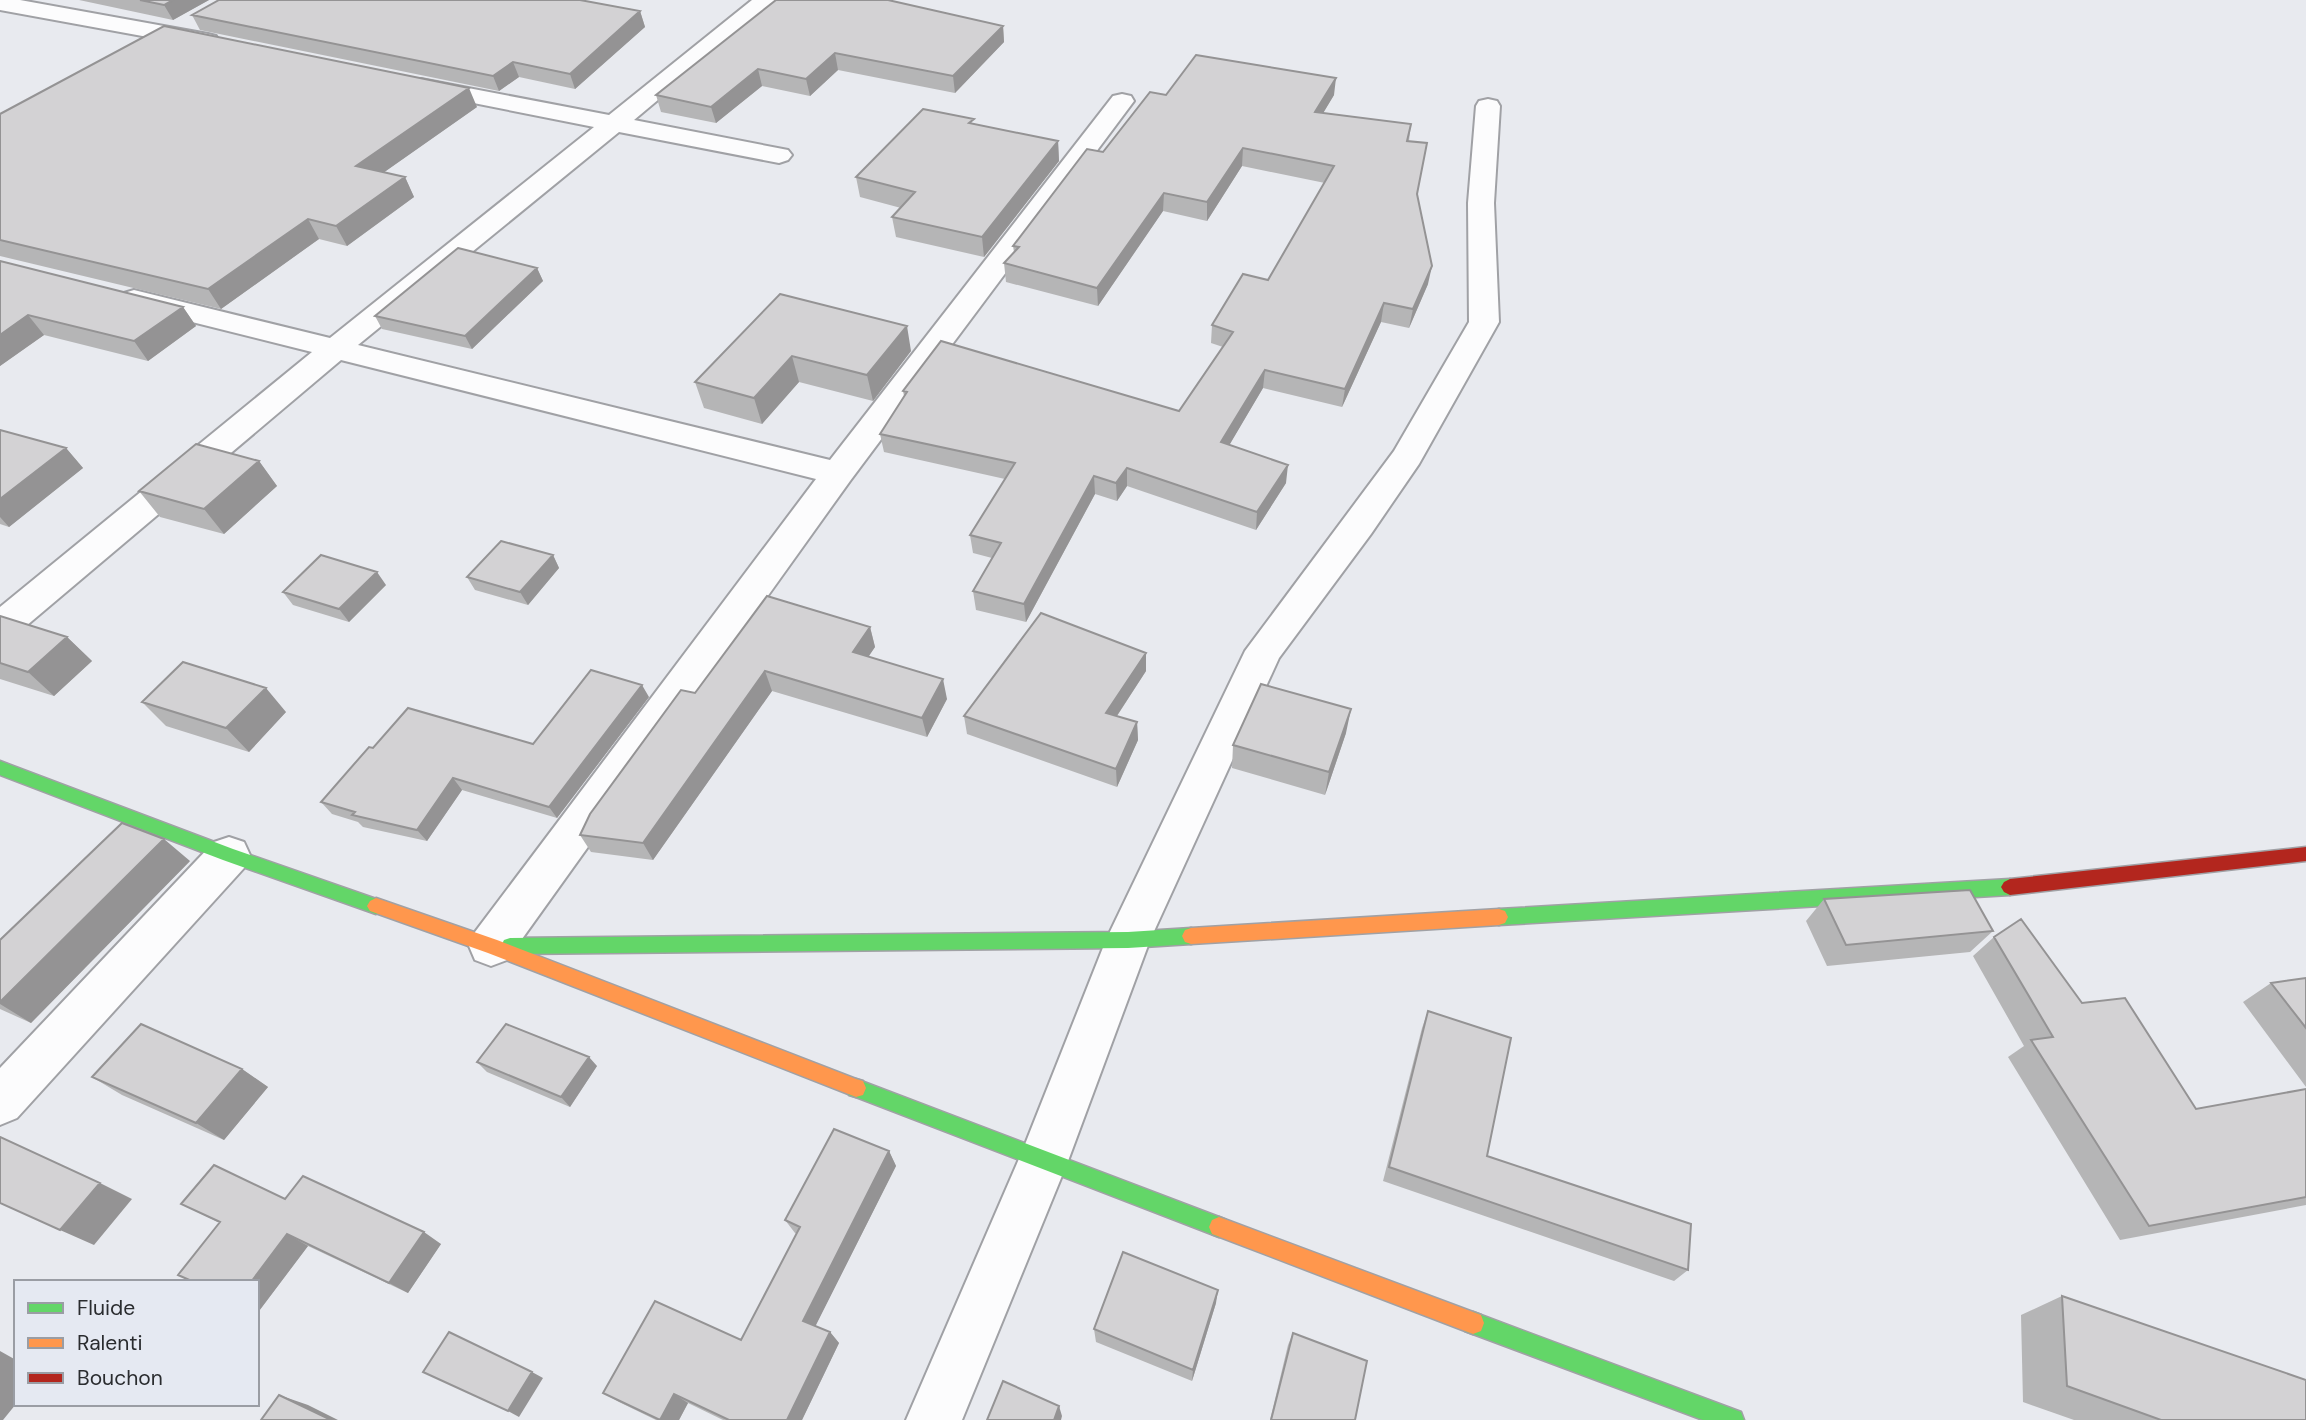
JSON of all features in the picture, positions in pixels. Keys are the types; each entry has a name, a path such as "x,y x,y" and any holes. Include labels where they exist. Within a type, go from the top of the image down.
{"street":[{"path":"0,627 335,349 766,0"},
{"path":"0,3 224,45"},
{"path":"134,53 194,20"},
{"path":"400,82 779,155"},
{"path":"491,946 838,472 1122,101"},
{"path":"934,1420 1042,1161 1128,940 1264,651 1359,526 1407,456 1484,322 1481,202 1488,106"},
{"path":"107,292 838,472"},
{"path":"0,768 229,855 491,946 1042,1161 1733,1420"},
{"path":"491,946 1128,940 2020,886 2306,854"},
{"path":"0,1102 229,855"}],"building":[{"path":"140,0 173,0 164,5"},
{"path":"219,0 580,0 640,11 570,74 513,62 493,76 192,15"},
{"path":"776,0 888,0 1003,26 953,76 835,53 806,79 758,69 711,107 656,95"},
{"path":"164,26 469,88 356,166 405,177 336,226 308,219 208,289 0,240 0,114"},
{"path":"1196,55 1336,78 1315,112 1411,124 1407,141 1427,143 1417,194 1432,266 1413,309 1384,303 1345,389 1265,370 1221,442 1288,465 1257,512 1127,468 1116,483 1094,476 1024,604 973,591 1001,543 970,535 1015,463 880,434 907,392 903,391 941,341 1179,411 1233,332 1212,325 1243,274 1268,280 1334,166 1243,148 1207,202 1164,193 1097,288 1004,263 1019,247 1013,246 1087,149 1103,152 1150,92 1166,95"},
{"path":"923,109 974,119 969,123 1058,141 982,237 892,217 915,192 856,177"},
{"path":"458,248 537,268 465,336 375,316"},
{"path":"0,261 183,307 134,341 28,315 0,335"},
{"path":"780,294 907,326 867,375 792,356 754,398 695,382"},
{"path":"0,430 66,448 0,499"},
{"path":"196,444 259,461 204,509 139,491"},
{"path":"501,541 553,555 520,592 467,577"},
{"path":"321,555 377,572 339,609 283,592"},
{"path":"767,596 870,627 853,652 943,679 922,718 765,671 643,843 580,835 590,814 681,690 695,693"},
{"path":"1041,613 1146,653 1106,713 1137,722 1116,769 964,716"},
{"path":"0,616 67,637 28,672 0,663"},
{"path":"183,662 266,688 226,728 142,702"},
{"path":"591,670 642,685 549,807 453,778 417,830 352,815 355,812 321,802 369,747 373,748 408,708 533,744"},
{"path":"1261,684 1351,709 1329,772 1233,745"},
{"path":"122,823 164,839 0,1002 0,940"},
{"path":"1970,890 1993,931 1846,945 1824,899"},
{"path":"2021,919 2082,1003 2125,998 2196,1109 2306,1089 2306,1197 2149,1226 2031,1040 2053,1037 1994,937"},
{"path":"2306,978 2306,1028 2271,983"},
{"path":"1428,1011 1511,1038 1487,1156 1691,1224 1688,1270 1389,1167"},
{"path":"141,1024 242,1069 196,1123 92,1077"},
{"path":"506,1024 589,1057 561,1097 477,1062"},
{"path":"834,1129 889,1151 803,1321 830,1332 787,1420 729,1420 674,1394 660,1420 603,1393 655,1301 741,1340 800,1227 785,1220"},
{"path":"0,1137 100,1183 60,1230 0,1203"},
{"path":"214,1165 285,1199 303,1176 424,1232 389,1283 287,1234 252,1280 189,1280 178,1275 220,1222 181,1204"},
{"path":"1123,1252 1218,1290 1193,1370 1094,1329"},
{"path":"2062,1296 2306,1380 2306,1420 2161,1420 2067,1386"},
{"path":"449,1332 532,1372 508,1411 423,1372"},
{"path":"1293,1333 1367,1361 1355,1420 1271,1420"},
{"path":"1003,1381 1059,1406 1054,1420 987,1420"},
{"path":"279,1395 331,1420 261,1420"}],"traffic: fast":[{"path":"0,768 229,855 376,906"},
{"path":"1499,917 2010,887"},
{"path":"510,946 1128,940 1191,936"},
{"path":"856,1088 1219,1227"},
{"path":"1473,1323 1733,1420"}],"traffic: slow":[{"path":"376,906 491,946 856,1088"},
{"path":"1191,936 1499,917"},
{"path":"1219,1227 1473,1323"}],"traffic: jam":[{"path":"2010,887 2306,854"}]}
